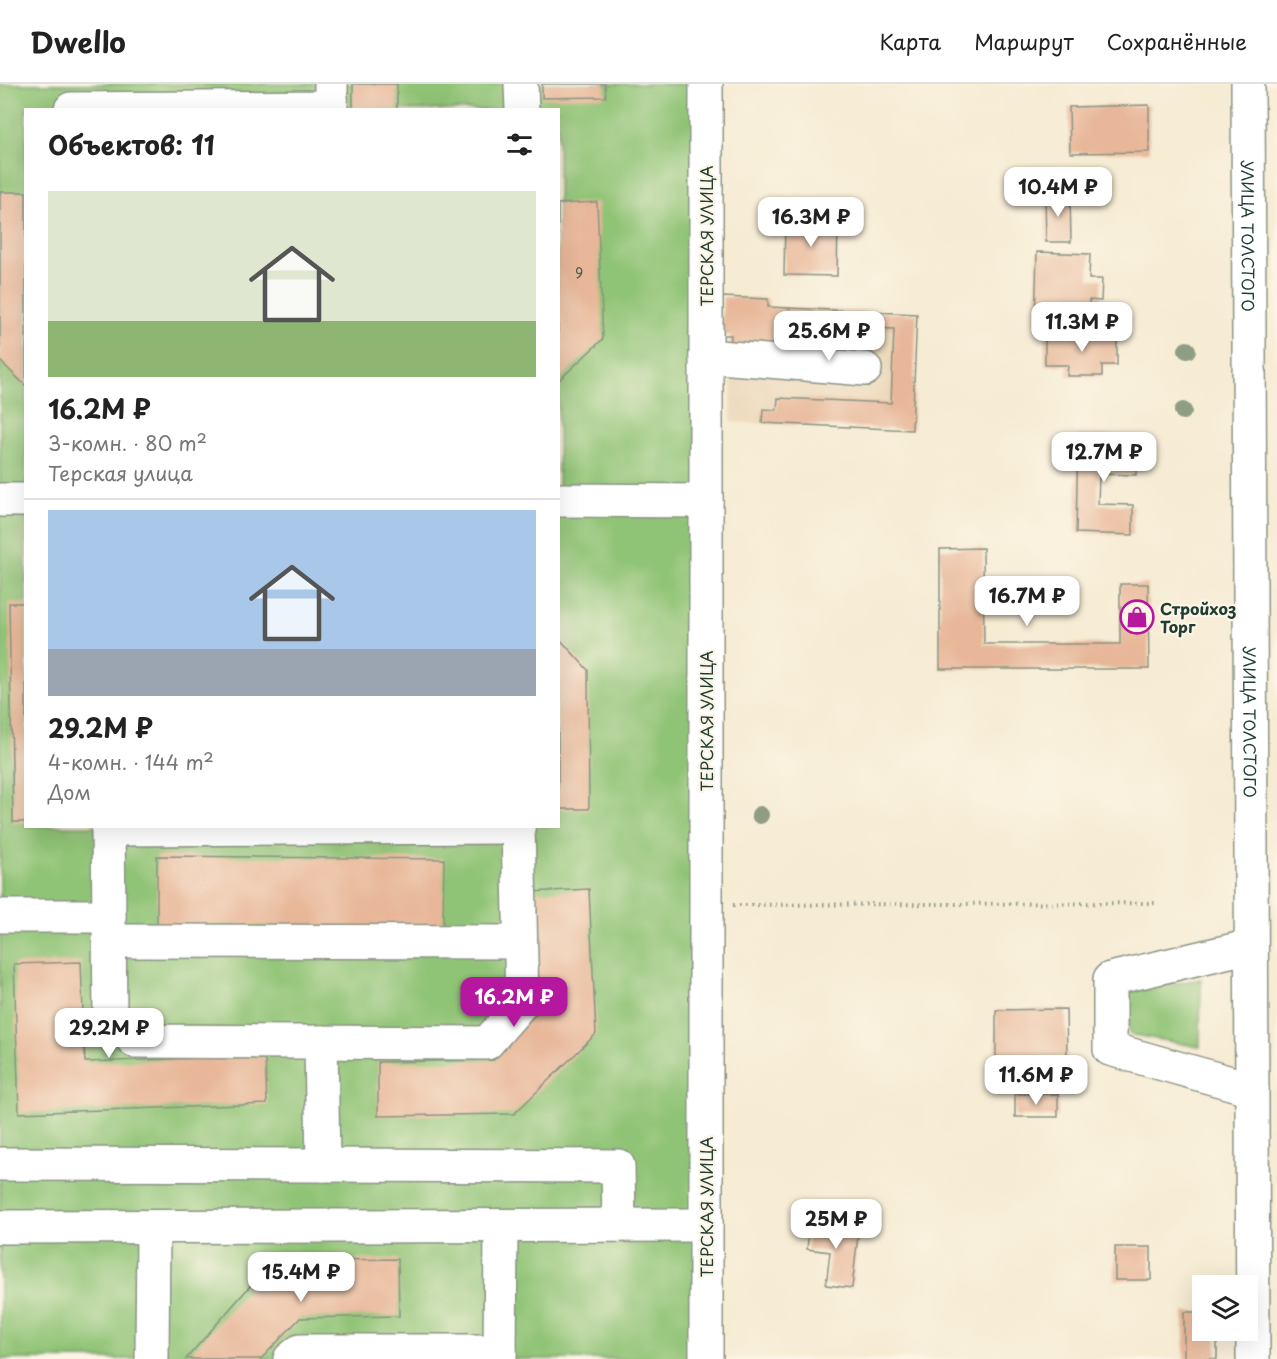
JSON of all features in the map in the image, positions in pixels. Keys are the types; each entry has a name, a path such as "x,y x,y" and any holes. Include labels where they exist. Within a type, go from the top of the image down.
{"street":[{"path":"71,84 71,108"},
{"path":"201,108 331,107 330,84"},
{"path":"521,84 522,108"},
{"name":"ТЕРСКАЯ УЛИЦА","path":"706,84 706,1359"},
{"name":"УЛИЦА ТОЛСТОГО","path":"1248,84 1263,339 1264,770 1251,946 1265,1035 1252,1089 1252,1359"},
{"path":"706,356 865,369"},
{"path":"0,500 24,500"},
{"path":"560,500 706,501"},
{"path":"108,828 110,1016 135,1041 487,1043 522,1003 518,828"},
{"path":"0,916 109,928 520,942"},
{"path":"1251,946 1110,979 1110,1049 1252,1089"},
{"path":"321,1042 323,1165"},
{"path":"0,1164 618,1166 619,1225"},
{"path":"0,1227 706,1225"},
{"path":"290,1359 300,1351 500,1355 501,1226"},
{"path":"152,1359 153,1227"}],"path":[{"path":"706,905 1159,903"}],"shaded area":[{"path":"723,297 768,299 769,307 917,314 912,430 731,422 731,336 721,335"}],"green space":[{"path":"0,84 706,84 706,1359 0,1359"},
{"path":"1201,979 1200,1047 1129,1034 1129,992"}],"building":[{"path":"353,84 397,84 397,108 353,108"},
{"path":"542,84 605,84 606,97 542,98"},
{"path":"1149,105 1149,152 1070,153 1069,107"},
{"path":"0,192 24,192 24,384 0,361"},
{"path":"1045,194 1070,194 1071,242 1046,242"},
{"path":"597,202 603,339 560,379 560,204"},
{"path":"785,220 838,221 837,276 784,275"},
{"path":"1037,252 1090,254 1089,279 1102,279 1101,301 1089,300 1088,324 1035,323"},
{"path":"723,297 768,299 768,307 917,314 912,430 762,423 763,409 777,410 778,398 891,403 894,329 776,324 774,350 730,348 731,335 721,335"},
{"path":"1045,334 1117,334 1117,365 1102,365 1102,376 1067,376 1068,365 1045,365"},
{"path":"1078,435 1137,436 1136,475 1099,474 1098,504 1133,505 1133,535 1076,533"},
{"path":"983,548 984,644 1120,644 1120,584 1148,584 1149,669 940,669 940,549"},
{"path":"9,603 24,603 24,822 13,822"},
{"path":"560,639 588,670 589,809 560,809"},
{"path":"157,856 444,859 443,928 157,925"},
{"path":"589,889 596,1034 514,1114 378,1116 378,1062 494,1060 536,1011 530,892"},
{"path":"81,962 85,1062 265,1056 267,1104 19,1113 14,964"},
{"path":"1066,1009 1067,1057 996,1059 996,1010"},
{"path":"1015,1094 1058,1094 1058,1117 1015,1117"},
{"path":"810,1221 859,1226 852,1288 826,1285 830,1252 807,1249"},
{"path":"1115,1247 1151,1247 1151,1280 1115,1280"},
{"path":"398,1259 399,1316 300,1318 261,1359 186,1359 272,1261"},
{"path":"1184,1312 1192,1312 1192,1341 1217,1341 1217,1359 1184,1359"}],"place":[{"name":"Стройхоз Торг","path":"1137,617"}]}
